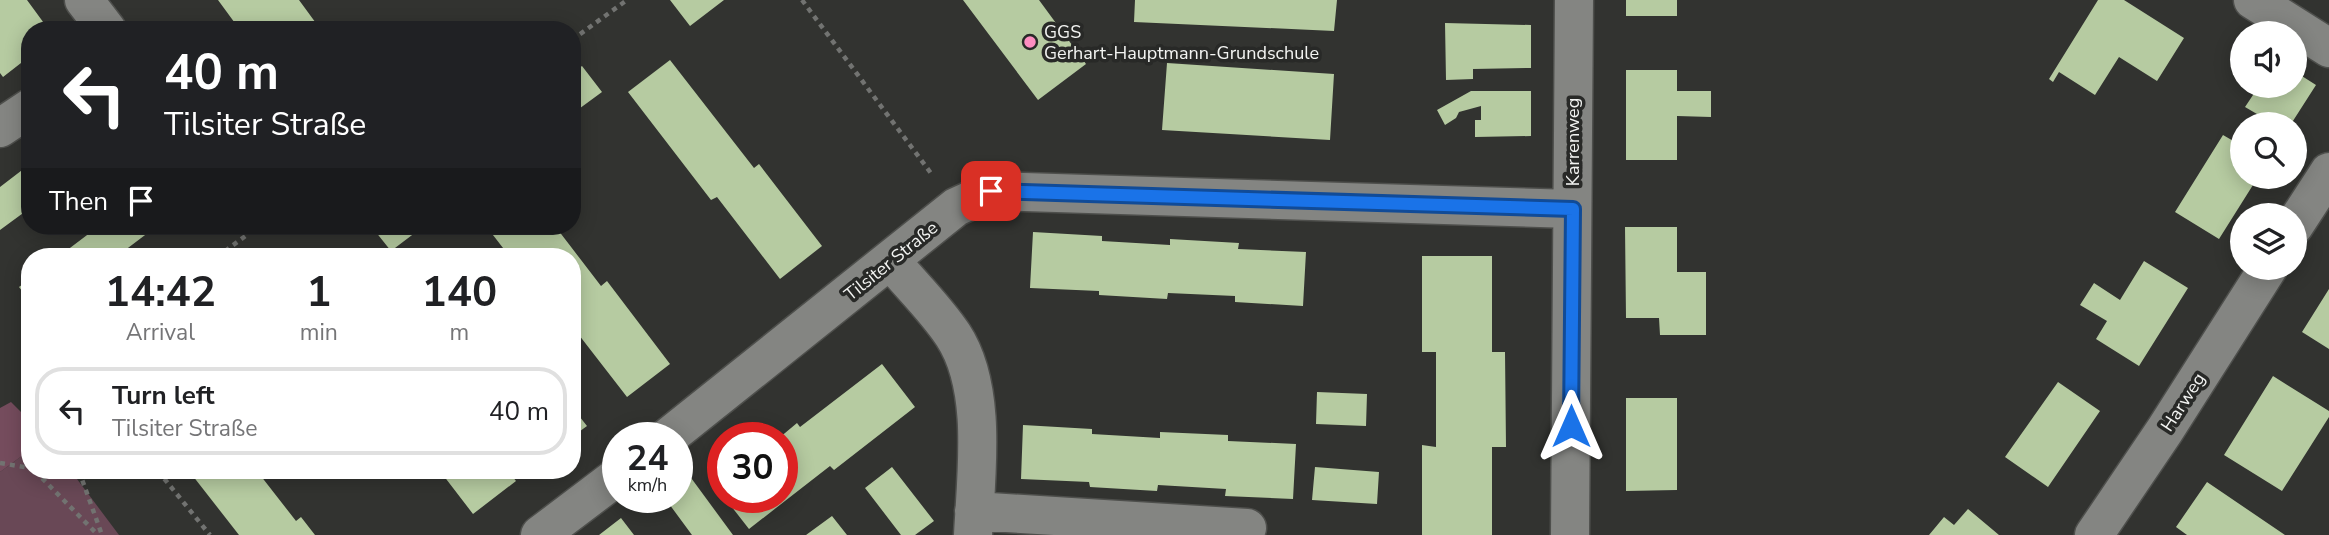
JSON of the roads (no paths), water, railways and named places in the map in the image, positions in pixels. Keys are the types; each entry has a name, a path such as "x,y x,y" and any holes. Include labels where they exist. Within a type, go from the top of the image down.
{"street":[{"path":"84,0 100,21"},
{"name":"Karrenweg","path":"1570,535 1574,0"},
{"path":"2253,0 2329,48"},
{"path":"0,128 21,114"},
{"path":"2307,206 2329,172"},
{"name":"Tilsiter Straße","path":"687,422 956,207 991,191 1573,209"},
{"path":"891,261 954,336 971,377 979,438 973,523 1247,528"},
{"name":"Harweg","path":"2094,535 2260,280"},
{"path":"540,535 602,488"}],"place":[{"name":"GGS Gerhart-Hauptmann-Grundschule","path":"1030,42"}]}
